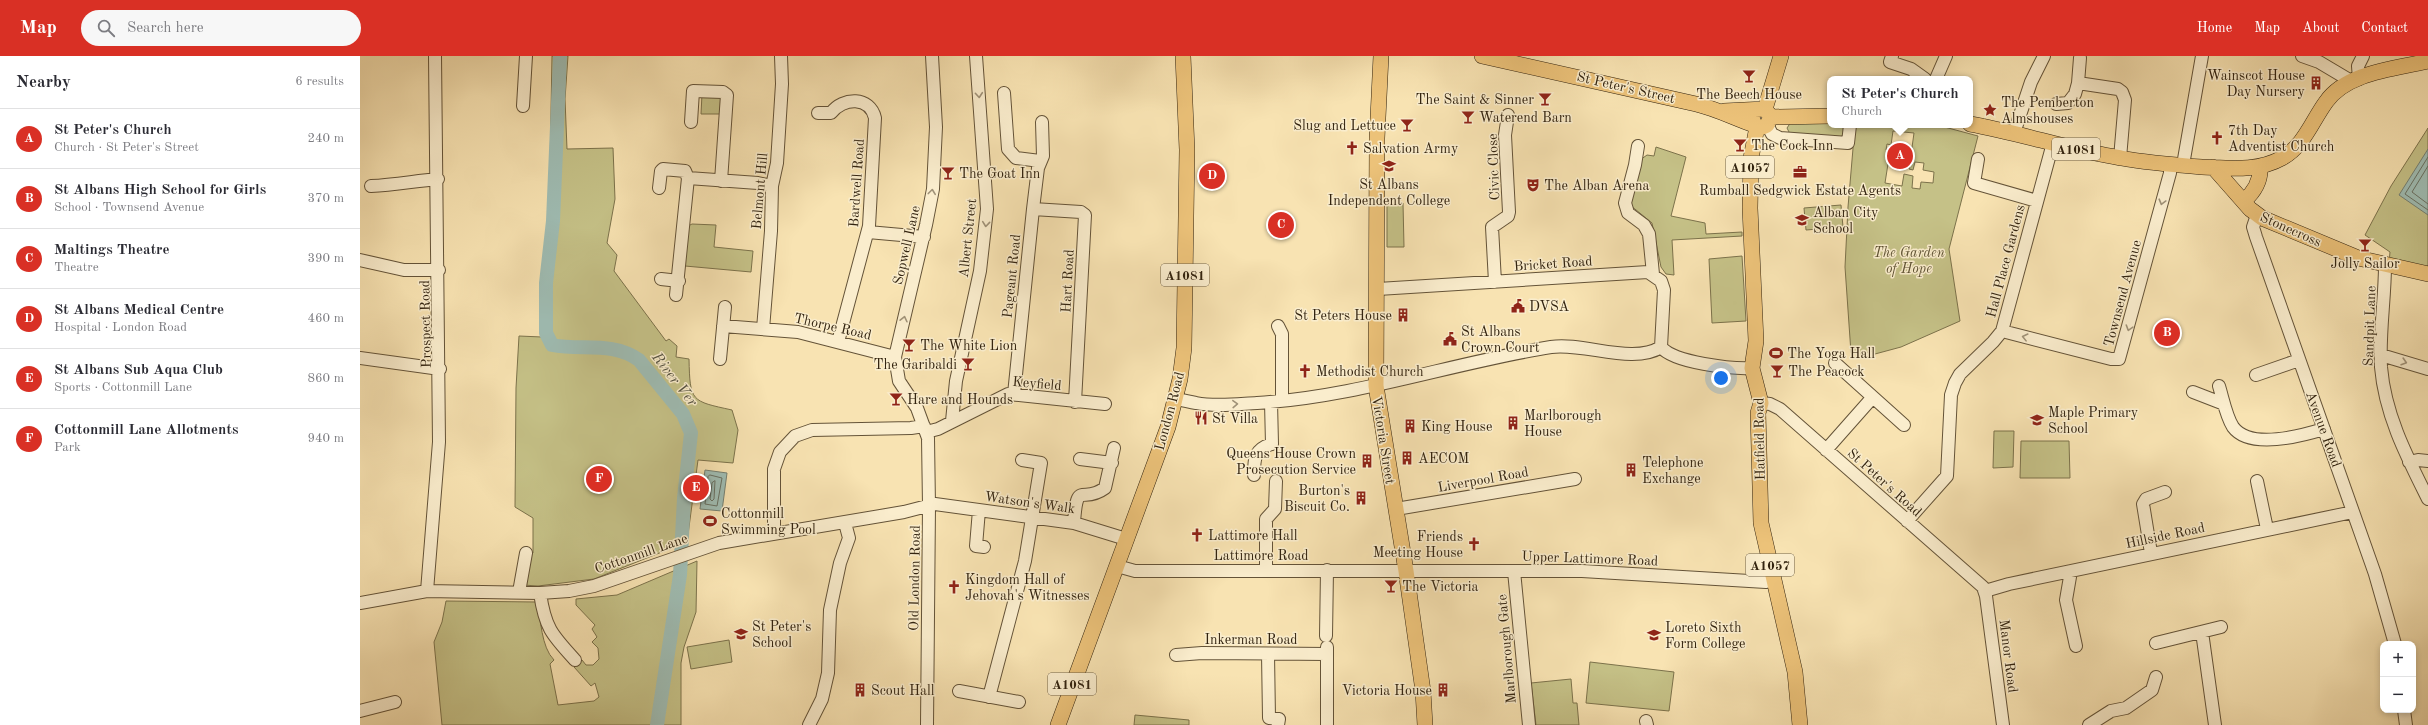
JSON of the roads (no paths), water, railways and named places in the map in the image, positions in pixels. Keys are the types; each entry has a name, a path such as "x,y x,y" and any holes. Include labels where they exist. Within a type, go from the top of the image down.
{"main road":[{"name":"London Road","path":"1058,725 1168,427 1176,399 1184,348 1187,150 1183,56"},
{"name":"Victoria Street","path":"1380,56 1377,138 1378,289 1376,386 1406,571 1423,691 1425,725"},
{"name":"St Peter's Street","path":"1482,56 1582,77 1723,111 1729,116 1762,119 1827,116"},
{"name":"Hatfield Road","path":"1781,56 1762,119 1752,143 1750,179 1756,341 1752,368 1761,403 1758,413 1761,524 1795,672 1800,725"},
{"name":"A1081","path":"1973,125 2120,158 2176,165 2250,169 2281,159 2291,152 2303,140 2327,101 2336,91 2355,80 2428,61"},
{"name":"Stonecross","path":"2213,167 2256,215 2358,258 2428,274"},
{"path":"2244,201 2254,190 2261,174 2260,167"}],"street":[{"name":"Prospect Road","path":"427,591 439,447 440,369 436,56"},
{"path":"523,106 526,56"},
{"name":"Belmont Hill","path":"763,329 771,231 772,186 778,148 782,84 782,56"},
{"name":"Sopwell Lane","path":"925,429 918,408 899,381 895,357 924,236 933,188 936,146 932,56"},
{"name":"Albert Street","path":"952,421 956,381 980,271 987,209 976,56"},
{"path":"1892,56 1890,62 1912,69 1921,76"},
{"path":"1937,76 1946,56"},
{"path":"2014,133 2032,82 2044,56"},
{"path":"2176,165 2202,56"},
{"path":"2302,56 2355,80 2358,66 2363,56"},
{"path":"2056,104 2068,103 2070,101 2078,83 2080,58"},
{"path":"2078,83 2118,89 2122,92 2125,100 2120,158"},
{"path":"691,122 693,91 730,91 721,181"},
{"path":"1004,93 1008,149 1016,158 1040,161"},
{"name":"Bardwell Road","path":"818,113 832,113 842,102 848,100 865,105 874,114 868,232 838,342"},
{"name":"Civic Close","path":"1495,282 1492,227 1508,216 1509,212 1504,135 1508,115"},
{"name":"St Peter's Street","path":"1762,119 1772,134 1780,138 1848,143 1850,128"},
{"name":"Pageant Road","path":"1014,394 1033,209 1040,161 1043,156 1042,122"},
{"name":"Hall Place Gardens","path":"1907,521 1947,476 1951,395 1960,374 1996,340 2002,330 2053,143"},
{"path":"1638,146 1635,165 1624,203 1628,213 1644,225 1649,234 1653,274 1661,280 1664,290 1661,347 1667,354 1677,358 1740,368 1752,368"},
{"path":"1978,159 1974,183 2036,201"},
{"name":"Townsend Avenue","path":"2002,330 2111,359 2119,359 2170,173 2176,165"},
{"path":"659,188 661,171 685,171 688,178 679,281 676,295"},
{"path":"688,178 772,186"},
{"path":"370,184 394,186 406,181 438,179"},
{"name":"Hart Road","path":"1033,209 1080,212 1085,215 1075,402"},
{"name":"Avenue Road","path":"2256,215 2254,221 2255,232 2383,596 2394,641"},
{"path":"868,232 924,236"},
{"path":"360,260 404,270 439,270"},
{"name":"Sandpit Lane","path":"2385,265 2381,355 2383,381 2400,445 2428,499"},
{"name":"Bricket Road","path":"1378,289 1644,272 1653,274"},
{"path":"661,279 679,281"},
{"path":"720,359 724,307"},
{"name":"Thorpe Road","path":"723,326 798,332 895,357"},
{"path":"1254,476 1256,454 1259,449 1272,444 1282,334 1278,326"},
{"path":"1176,399 1196,403 1222,404 1276,401 1376,386 1561,346 1645,354 1661,347"},
{"path":"2381,355 2428,370"},
{"path":"360,358 440,369"},
{"path":"2256,374 2299,360"},
{"path":"1835,363 1872,398 1904,425"},
{"path":"2219,386 2224,404 2233,426 2241,435 2251,439 2263,441 2324,429"},
{"path":"2193,392 2224,404"},
{"name":"Keyfield","path":"774,534 774,469 780,452 795,436 812,430 911,428 938,429 1002,396 1014,394 1075,402 1105,404"},
{"path":"1826,450 1872,398"},
{"name":"St Peter's Road","path":"1761,403 1770,404 1780,409 1985,591"},
{"name":"Old London Road","path":"925,429 930,506 927,725"},
{"path":"1074,523 1077,498 1085,493 1098,493 1105,488 1112,463 1114,448"},
{"path":"1080,459 1112,463"},
{"path":"989,697 1025,561 1033,518 1040,463 1022,460"},
{"path":"2409,462 2418,460 2428,461"},
{"name":"Liverpool Road","path":"1396,509 1575,479"},
{"path":"1266,571 1266,519 1275,509 1276,481"},
{"path":"2257,481 2267,529"},
{"path":"2151,553 2143,504 2146,499 2164,492"},
{"name":"Watson's Walk","path":"930,506 935,504 1074,523 1126,539"},
{"name":"Cottonmill Lane","path":"360,603 427,591 540,593 569,591 594,586 680,555 719,543 845,523 930,506"},
{"path":"979,510 976,546 984,547"},
{"name":"Hillside Road","path":"1985,591 2008,584 2151,553 2353,512"},
{"path":"809,725 822,699 828,673 830,610 840,563 849,538 845,523"},
{"path":"519,592 526,553"},
{"name":"Lattimore Road","path":"1117,566 1134,571 1406,571"},
{"path":"1327,570 1327,725"},
{"name":"Upper Lattimore Road","path":"1406,571 1582,571 1766,582 1774,580"},
{"name":"Marlborough Gate","path":"1514,571 1529,725"},
{"path":"2071,571 2066,600 2076,646"},
{"name":"Manor Road","path":"1985,591 2003,725"},
{"path":"540,593 543,616 549,632 575,660"},
{"path":"2156,643 2221,627"},
{"path":"2202,632 2215,725"},
{"name":"Inkerman Road","path":"1176,655 1202,653 1268,654 1326,646"},
{"path":"1268,654 1269,718 1279,719 1278,725"},
{"path":"2089,725 2111,711 2126,708 2152,690 2156,676"},
{"path":"959,691 1019,702"},
{"path":"360,711 395,702"},
{"path":"2404,713 2406,725"}],"water":[{"path":"2428,149 2428,215 2399,195"},
{"path":"705,470 727,473 722,511 700,509"}],"waterway":[{"name":"River Ver","path":"560,56 553,221 546,283 546,333 552,345 563,347 608,348 629,354 639,360 683,414 691,433 684,498 680,575 657,725"}],"place":[{"name":"The Beech House","path":"1749,76"},
{"name":"Wainscot House Day Nursery","path":"2316,83"},
{"name":"The Saint & Sinner","path":"1545,99"},
{"name":"The Pemberton Almshouses","path":"1990,110"},
{"name":"Waterend Barn","path":"1468,117"},
{"name":"Slug and Lettuce","path":"1407,125"},
{"name":"7th Day Adventist Church","path":"2217,138"},
{"name":"The Cock Inn","path":"1740,145"},
{"name":"Salvation Army","path":"1352,148"},
{"name":"St Peter's Church","path":"1900,156"},
{"name":"St Albans Independent College","path":"1389,166"},
{"name":"Rumball Sedgwick Estate Agents","path":"1800,172"},
{"name":"The Goat Inn","path":"948,173"},
{"name":"St Albans Medical Centre","path":"1212,176"},
{"name":"The Alban Arena","path":"1533,185"},
{"name":"Alban City School","path":"1802,220"},
{"name":"Maltings Theatre","path":"1281,225"},
{"name":"Jolly Sailor","path":"2365,245"},
{"name":"DVSA","path":"1518,306"},
{"name":"St Peters House","path":"1403,315"},
{"name":"St Albans High School for Girls","path":"2167,333"},
{"name":"St Albans Crown Court","path":"1450,339"},
{"name":"The White Lion","path":"909,345"},
{"name":"The Yoga Hall","path":"1776,353"},
{"name":"The Garibaldi","path":"968,364"},
{"name":"Methodist Church","path":"1305,371"},
{"name":"The Peacock","path":"1777,371"},
{"name":"Hare and Hounds","path":"896,399"},
{"name":"St Villa","path":"1201,418"},
{"name":"Maple Primary School","path":"2037,420"},
{"name":"Marlborough House","path":"1513,423"},
{"name":"King House","path":"1410,426"},
{"name":"AECOM","path":"1407,458"},
{"name":"Queens House Crown Prosecution Service","path":"1367,461"},
{"name":"Telephone Exchange","path":"1631,470"},
{"name":"Cottonmill Lane Allotments","path":"599,479"},
{"name":"St Albans Sub Aqua Club","path":"696,488"},
{"name":"Burton's Biscuit Co.","path":"1361,498"},
{"name":"Cottonmill Swimming Pool","path":"710,521"},
{"name":"Lattimore Hall","path":"1197,535"},
{"name":"Friends Meeting House","path":"1474,544"},
{"name":"The Victoria","path":"1391,586"},
{"name":"Kingdom Hall of Jehovah's Witnesses","path":"954,587"},
{"name":"St Peter's School","path":"741,634"},
{"name":"Loreto Sixth Form College","path":"1654,635"},
{"name":"Scout Hall","path":"860,690"},
{"name":"Victoria House","path":"1443,690"}],"park label":[{"name":"The Garden of Hope","path":"1909,260"}]}
